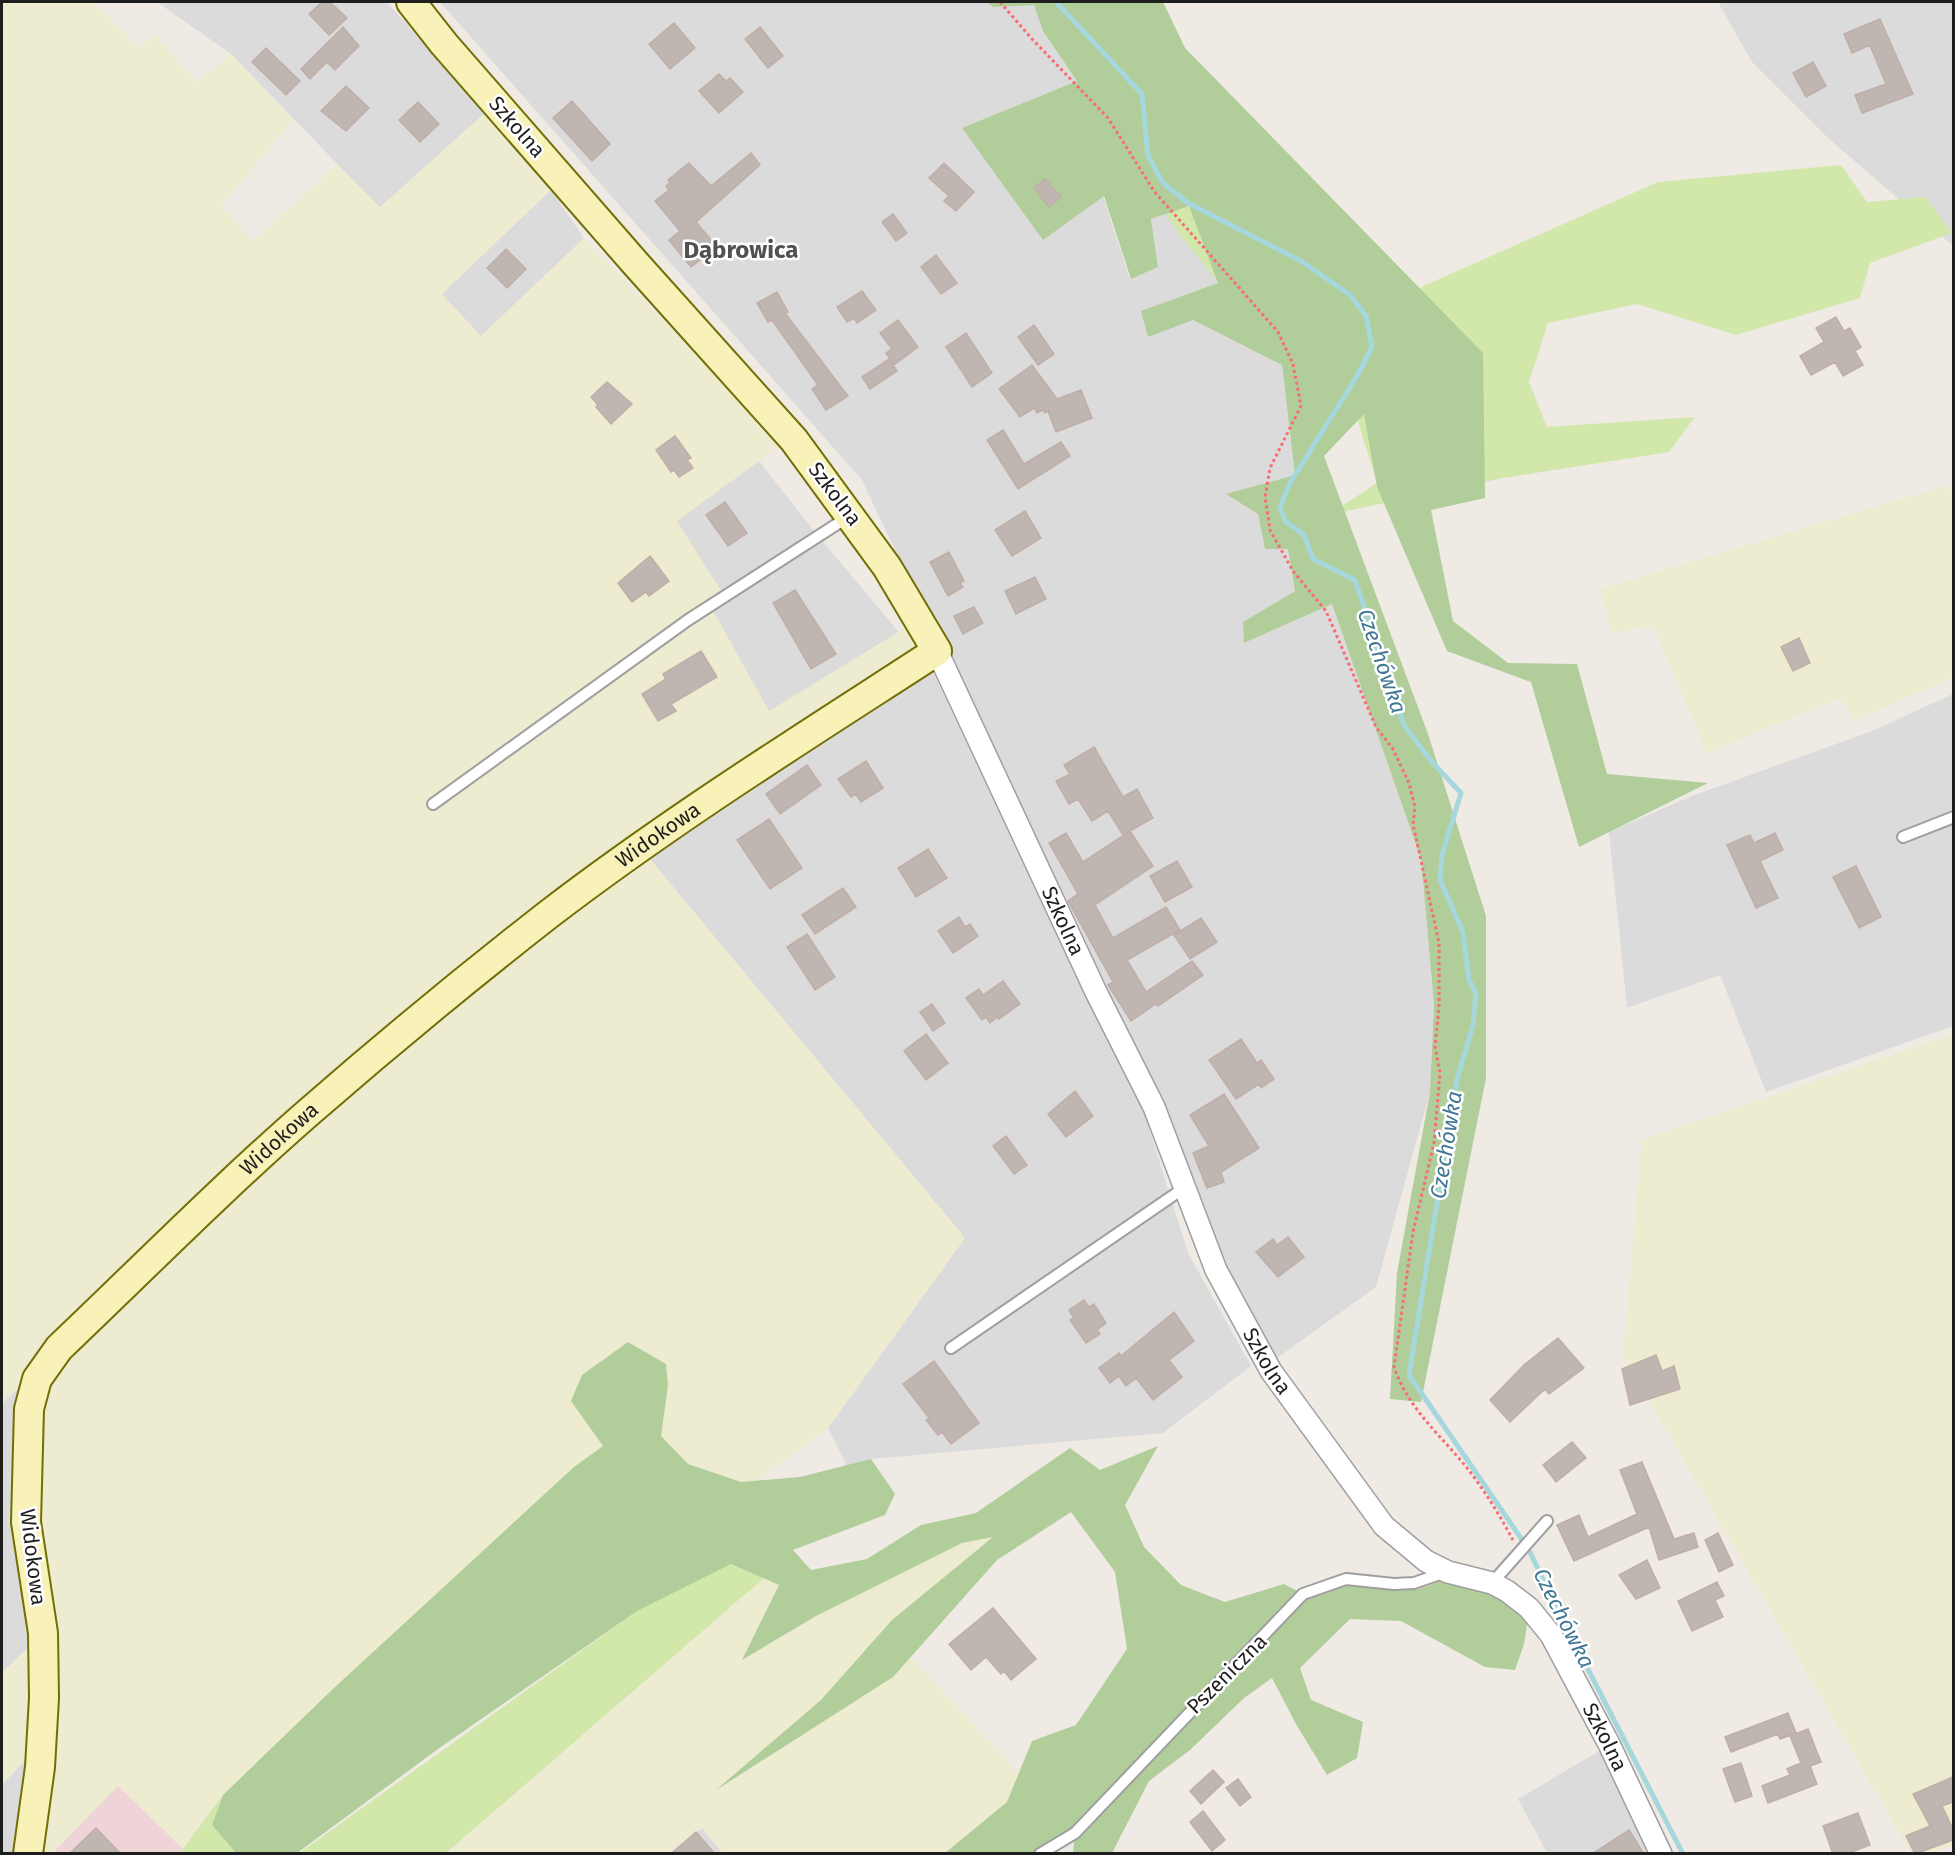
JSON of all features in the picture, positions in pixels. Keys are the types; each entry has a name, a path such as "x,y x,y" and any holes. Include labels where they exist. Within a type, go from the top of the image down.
{"street":[{"name":"Szkolna","path":"411,2 444,44 628,255 770,410 851,515 887,567 937,651 1096,992 1154,1107 1216,1270 1271,1371 1384,1526 1426,1561 1448,1572 1491,1583 1529,1608 1551,1635 1609,1744 1660,1854"},
{"name":"Widokowa","path":"28,1854 40,1767 44,1698 43,1633 26,1522 29,1409 37,1379 59,1348 308,1113 441,1000 541,921 668,828 937,651"}],"lane":[{"path":"433,804 688,620 851,515"},
{"path":"1903,837 1953,817"},
{"path":"951,1348 1184,1188"},
{"path":"1491,1583 1547,1521"},
{"name":"Pszeniczna","path":"1040,1854 1075,1833 1303,1594 1346,1579 1394,1584 1414,1583 1448,1572"}],"path":[{"path":"1000,2 1025,32 1108,118 1154,191 1278,332 1293,364 1301,406 1270,468 1265,497 1270,530 1293,571 1326,611 1376,727 1393,749 1409,783 1415,807 1413,824 1439,943 1439,1008 1435,1047 1440,1073 1434,1143 1413,1232 1394,1367 1401,1387 1425,1422 1464,1464 1503,1522 1519,1551"}],"shaded area":[{"path":"2,2 92,2 139,47 155,35 197,83 231,54 293,120 221,206 253,241 337,165 380,207 487,111 551,190 442,294 481,336 584,238 783,444 677,521 721,591 707,600 769,711 910,625 922,652 632,841 2,1403"},
{"path":"157,2 387,2 551,190 584,238 814,531 934,674 1072,968 1143,1109 1188,1253 1251,1366 1163,1433 871,1459 850,1472 828,1428 965,1238 645,853 379,207 231,54"},
{"path":"440,2 986,2 994,7 1034,4 1043,31 1077,81 962,128 1043,239 1103,196 1130,279 1158,267 1151,219 1189,206 1218,283 1142,311 1148,337 1193,320 1282,365 1295,475 1227,494 1258,514 1265,549 1288,548 1295,591 1243,622 1244,643 1332,604 1421,859 1434,1004 1430,1092 1376,1287 1277,1358 1265,1341 1212,1239 1099,983 862,480"},
{"path":"1718,2 1953,2 1953,246 1828,138 1752,62"},
{"path":"1948,485 1953,501 1953,677 1854,721 1840,698 1707,753 1653,625 1612,633 1600,589"},
{"path":"1953,694 1953,1026 1766,1092 1720,975 1627,1008 1609,832 1692,796 1872,731"},
{"path":"645,853 965,1238 828,1428 756,1481 741,1482 688,1464 661,1436 603,1446 574,1467 223,1795 183,1849 118,1786 52,1853 36,1854 42,1574 33,1455 39,1390 97,1324 464,991"},
{"path":"1953,1034 1953,1845 1931,1853 1911,1853 1623,1355 1642,1140"},
{"path":"23,1384 12,1451 36,1640 2,1673 2,1403"},
{"path":"994,1536 892,1620 821,1700 721,1787 893,1677 911,1657 1019,1773 1007,1802 945,1853 723,1853 702,1828 667,1853 446,1854 764,1578 779,1584 743,1659 822,1613 962,1543"},
{"path":"43,1633 32,1753 2,1785 2,1673"},
{"path":"1601,1750 1651,1853 1547,1853 1518,1799"},
{"path":"32,1753 20,1853 2,1854 2,1784"},
{"path":"118,1785 183,1849 179,1854 52,1854"},
{"path":"702,1828 723,1853 667,1854"}],"green space":[{"path":"986,2 1163,2 1185,48 1483,353 1485,498 1431,510 1453,621 1508,663 1577,664 1607,774 1708,783 1579,847 1531,682 1447,651 1377,487 1364,414 1324,456 1428,734 1486,916 1486,1078 1421,1402 1390,1399 1397,1273 1430,1092 1434,1004 1421,859 1332,604 1244,643 1243,622 1295,591 1288,549 1265,549 1258,514 1226,494 1295,475 1282,365 1193,320 1148,337 1141,311 1218,283 1189,206 1151,219 1158,267 1131,279 1104,196 1043,240 962,128 1077,81 1043,31 1034,5 993,7"},
{"path":"1075,2 1163,2 1185,48 1419,288 1658,182 1841,165 1867,202 1925,197 1952,233 1870,263 1860,298 1736,335 1637,304 1548,323 1529,382 1547,427 1695,417 1669,452 1503,478 1328,515 1377,483 1328,326 1282,359 1182,238 1043,31"},
{"path":"628,1342 666,1364 668,1385 661,1436 688,1464 741,1482 800,1477 871,1459 895,1494 885,1515 793,1550 811,1570 867,1559 921,1525 976,1513 1070,1448 1100,1470 1158,1446 1125,1505 1144,1547 1181,1585 1225,1602 1284,1584 1303,1594 1350,1585 1419,1589 1441,1581 1467,1582 1501,1596 1528,1618 1524,1644 1515,1670 1485,1667 1401,1621 1350,1619 1300,1668 1311,1700 1363,1722 1357,1758 1327,1775 1296,1724 1272,1678 1244,1698 1190,1750 1149,1781 1112,1853 1073,1853 1075,1834 1040,1853 945,1853 1007,1802 1032,1741 1076,1725 1127,1649 1115,1572 1071,1512 997,1560 893,1677 716,1790 821,1700 892,1620 993,1537 962,1543 816,1616 742,1660 779,1585 731,1564 637,1611 438,1749 297,1853 236,1853 212,1825 223,1795 334,1688 574,1467 603,1446 571,1401 582,1375"},
{"path":"731,1564 764,1578 446,1853 298,1854 637,1611"},
{"path":"223,1795 212,1825 236,1853 179,1854"}],"building":[{"path":"322,2 330,2 347,18 329,35 309,14"},
{"path":"1880,19 1913,94 1862,113 1855,95 1886,84 1870,45 1852,53 1844,34"},
{"path":"674,23 695,48 670,69 649,44"},
{"path":"343,27 359,46 335,70 327,62 310,79 301,69"},
{"path":"760,27 783,56 768,68 745,39"},
{"path":"266,48 300,81 286,95 252,62"},
{"path":"1813,62 1826,86 1806,97 1793,73"},
{"path":"719,74 726,81 730,78 743,92 719,113 699,91"},
{"path":"346,86 369,108 346,131 321,111"},
{"path":"572,101 610,144 592,161 553,118"},
{"path":"418,102 439,124 420,142 399,120"},
{"path":"751,153 760,165 696,222 717,247 691,267 669,240 680,231 655,201 669,190 666,186 670,182 668,180 689,163 711,186"},
{"path":"944,163 974,192 956,211 944,201 949,196 929,178"},
{"path":"1045,179 1061,197 1049,207 1034,188"},
{"path":"893,214 907,233 896,241 882,222"},
{"path":"506,249 526,269 507,288 487,268"},
{"path":"936,255 957,283 941,294 921,267"},
{"path":"862,291 876,310 857,323 854,318 847,322 837,307"},
{"path":"777,292 788,312 785,313 848,396 826,410 812,389 818,385 772,320 768,322 757,303"},
{"path":"1836,317 1844,331 1850,328 1861,347 1855,351 1863,365 1843,376 1835,362 1811,375 1800,356 1824,342 1816,328"},
{"path":"898,320 918,347 894,365 886,353 892,349 880,333"},
{"path":"1034,325 1054,354 1038,365 1018,337"},
{"path":"966,333 992,373 972,387 946,347"},
{"path":"889,359 897,371 870,389 862,377"},
{"path":"1032,365 1057,399 1081,390 1092,418 1056,432 1048,411 1045,413 1043,410 1037,413 1034,408 1020,417 999,389"},
{"path":"607,382 632,404 611,424 596,407 598,405 591,397"},
{"path":"1003,430 1024,464 1061,442 1070,456 1018,489 987,440"},
{"path":"675,436 691,458 687,460 693,468 679,477 674,470 671,472 656,450"},
{"path":"725,502 747,533 728,546 706,515"},
{"path":"1025,511 1041,538 1012,556 995,530"},
{"path":"949,552 964,581 960,583 963,587 948,596 930,562"},
{"path":"650,556 669,581 649,596 646,592 632,602 618,583"},
{"path":"1035,577 1046,599 1016,614 1005,591"},
{"path":"795,590 836,654 811,669 773,603"},
{"path":"974,607 983,623 963,634 954,616"},
{"path":"1799,638 1810,663 1793,671 1781,647"},
{"path":"701,651 717,677 671,704 676,711 658,721 642,694 666,679 663,674"},
{"path":"1094,747 1123,797 1137,789 1153,818 1123,835 1108,811 1092,821 1078,799 1069,804 1056,781 1070,774 1064,765"},
{"path":"866,761 883,788 861,802 856,794 851,797 838,779"},
{"path":"807,765 821,785 780,814 766,794"},
{"path":"769,819 802,868 770,889 737,840"},
{"path":"1130,831 1153,866 1095,905 1113,938 1166,907 1180,930 1127,960 1146,992 1192,961 1203,975 1158,1006 1156,1004 1131,1021 1108,985 1113,982 1068,901 1078,894 1049,843 1066,833 1083,862"},
{"path":"1775,833 1783,850 1760,861 1778,898 1756,908 1727,845 1750,835 1754,843"},
{"path":"928,849 947,878 916,897 898,868"},
{"path":"1177,861 1192,887 1165,902 1150,876"},
{"path":"1856,866 1881,917 1859,928 1833,877"},
{"path":"843,888 856,907 815,934 802,915"},
{"path":"959,917 965,927 970,924 978,936 953,953 938,931"},
{"path":"1201,918 1217,942 1190,959 1174,935"},
{"path":"807,934 835,977 815,990 787,947"},
{"path":"1003,981 1020,1004 990,1023 986,1017 982,1020 966,998 979,989 983,995"},
{"path":"932,1004 945,1023 933,1031 920,1012"},
{"path":"926,1034 948,1063 926,1080 904,1051"},
{"path":"1241,1039 1257,1063 1261,1060 1274,1079 1261,1088 1259,1084 1236,1099 1209,1060"},
{"path":"1075,1091 1093,1116 1066,1137 1048,1114"},
{"path":"1224,1094 1259,1148 1221,1172 1224,1182 1207,1188 1193,1153 1209,1146 1190,1115"},
{"path":"1006,1136 1027,1165 1014,1174 993,1146"},
{"path":"1288,1237 1304,1257 1278,1277 1256,1252 1273,1239 1277,1245"},
{"path":"1084,1300 1089,1307 1094,1304 1106,1323 1097,1330 1100,1334 1086,1343 1070,1320 1074,1318 1069,1310"},
{"path":"1174,1312 1194,1341 1169,1360 1182,1377 1153,1400 1136,1378 1126,1386 1119,1376 1110,1383 1099,1368 1119,1353 1121,1356"},
{"path":"1558,1338 1584,1368 1549,1394 1545,1389 1510,1422 1490,1400 1525,1364"},
{"path":"1656,1355 1662,1371 1674,1366 1680,1389 1630,1405 1622,1369"},
{"path":"934,1361 979,1423 951,1444 942,1432 938,1435 926,1420 929,1418 903,1384"},
{"path":"1572,1442 1586,1458 1556,1482 1543,1465"},
{"path":"1642,1462 1674,1539 1694,1533 1698,1547 1659,1560 1649,1527 1574,1561 1557,1525 1579,1515 1588,1537 1637,1514 1620,1470"},
{"path":"1718,1533 1733,1565 1719,1572 1705,1540"},
{"path":"1647,1560 1660,1588 1636,1599 1619,1575"},
{"path":"1717,1582 1724,1596 1715,1600 1723,1617 1692,1631 1678,1601"},
{"path":"993,1608 1036,1659 1011,1680 1004,1671 1001,1674 986,1657 971,1670 949,1644"},
{"path":"1788,1713 1796,1733 1780,1739 1778,1734 1731,1752 1725,1737"},
{"path":"1808,1729 1821,1762 1810,1766 1817,1784 1768,1803 1762,1786 1790,1775 1787,1769 1801,1763 1790,1736"},
{"path":"1741,1763 1752,1796 1735,1802 1723,1769"},
{"path":"1213,1770 1224,1782 1201,1804 1190,1791"},
{"path":"1953,1777 1953,1802 1942,1806 1953,1829 1953,1840 1915,1854 1906,1836 1930,1826 1913,1794"},
{"path":"1238,1779 1251,1797 1240,1806 1226,1788"},
{"path":"1203,1811 1225,1840 1212,1851 1190,1822"},
{"path":"1858,1813 1870,1845 1846,1854 1833,1854 1823,1826"},
{"path":"96,1828 121,1854 69,1854"},
{"path":"1629,1830 1644,1854 1592,1854"},
{"path":"696,1832 715,1854 671,1854"}],"waterway":[{"name":"Czechówka","path":"1056,2 1142,94 1148,156 1163,183 1188,203 1301,261 1350,295 1366,316 1372,347 1357,376 1290,483 1280,507 1285,521 1304,535 1313,559 1355,580 1404,725 1431,761 1461,793 1442,855 1440,880 1463,932 1469,980 1476,993 1473,1025 1457,1080 1409,1375 1529,1550 1683,1854"}],"district":[{"name":"Dąbrowica","path":"741,250"}]}
